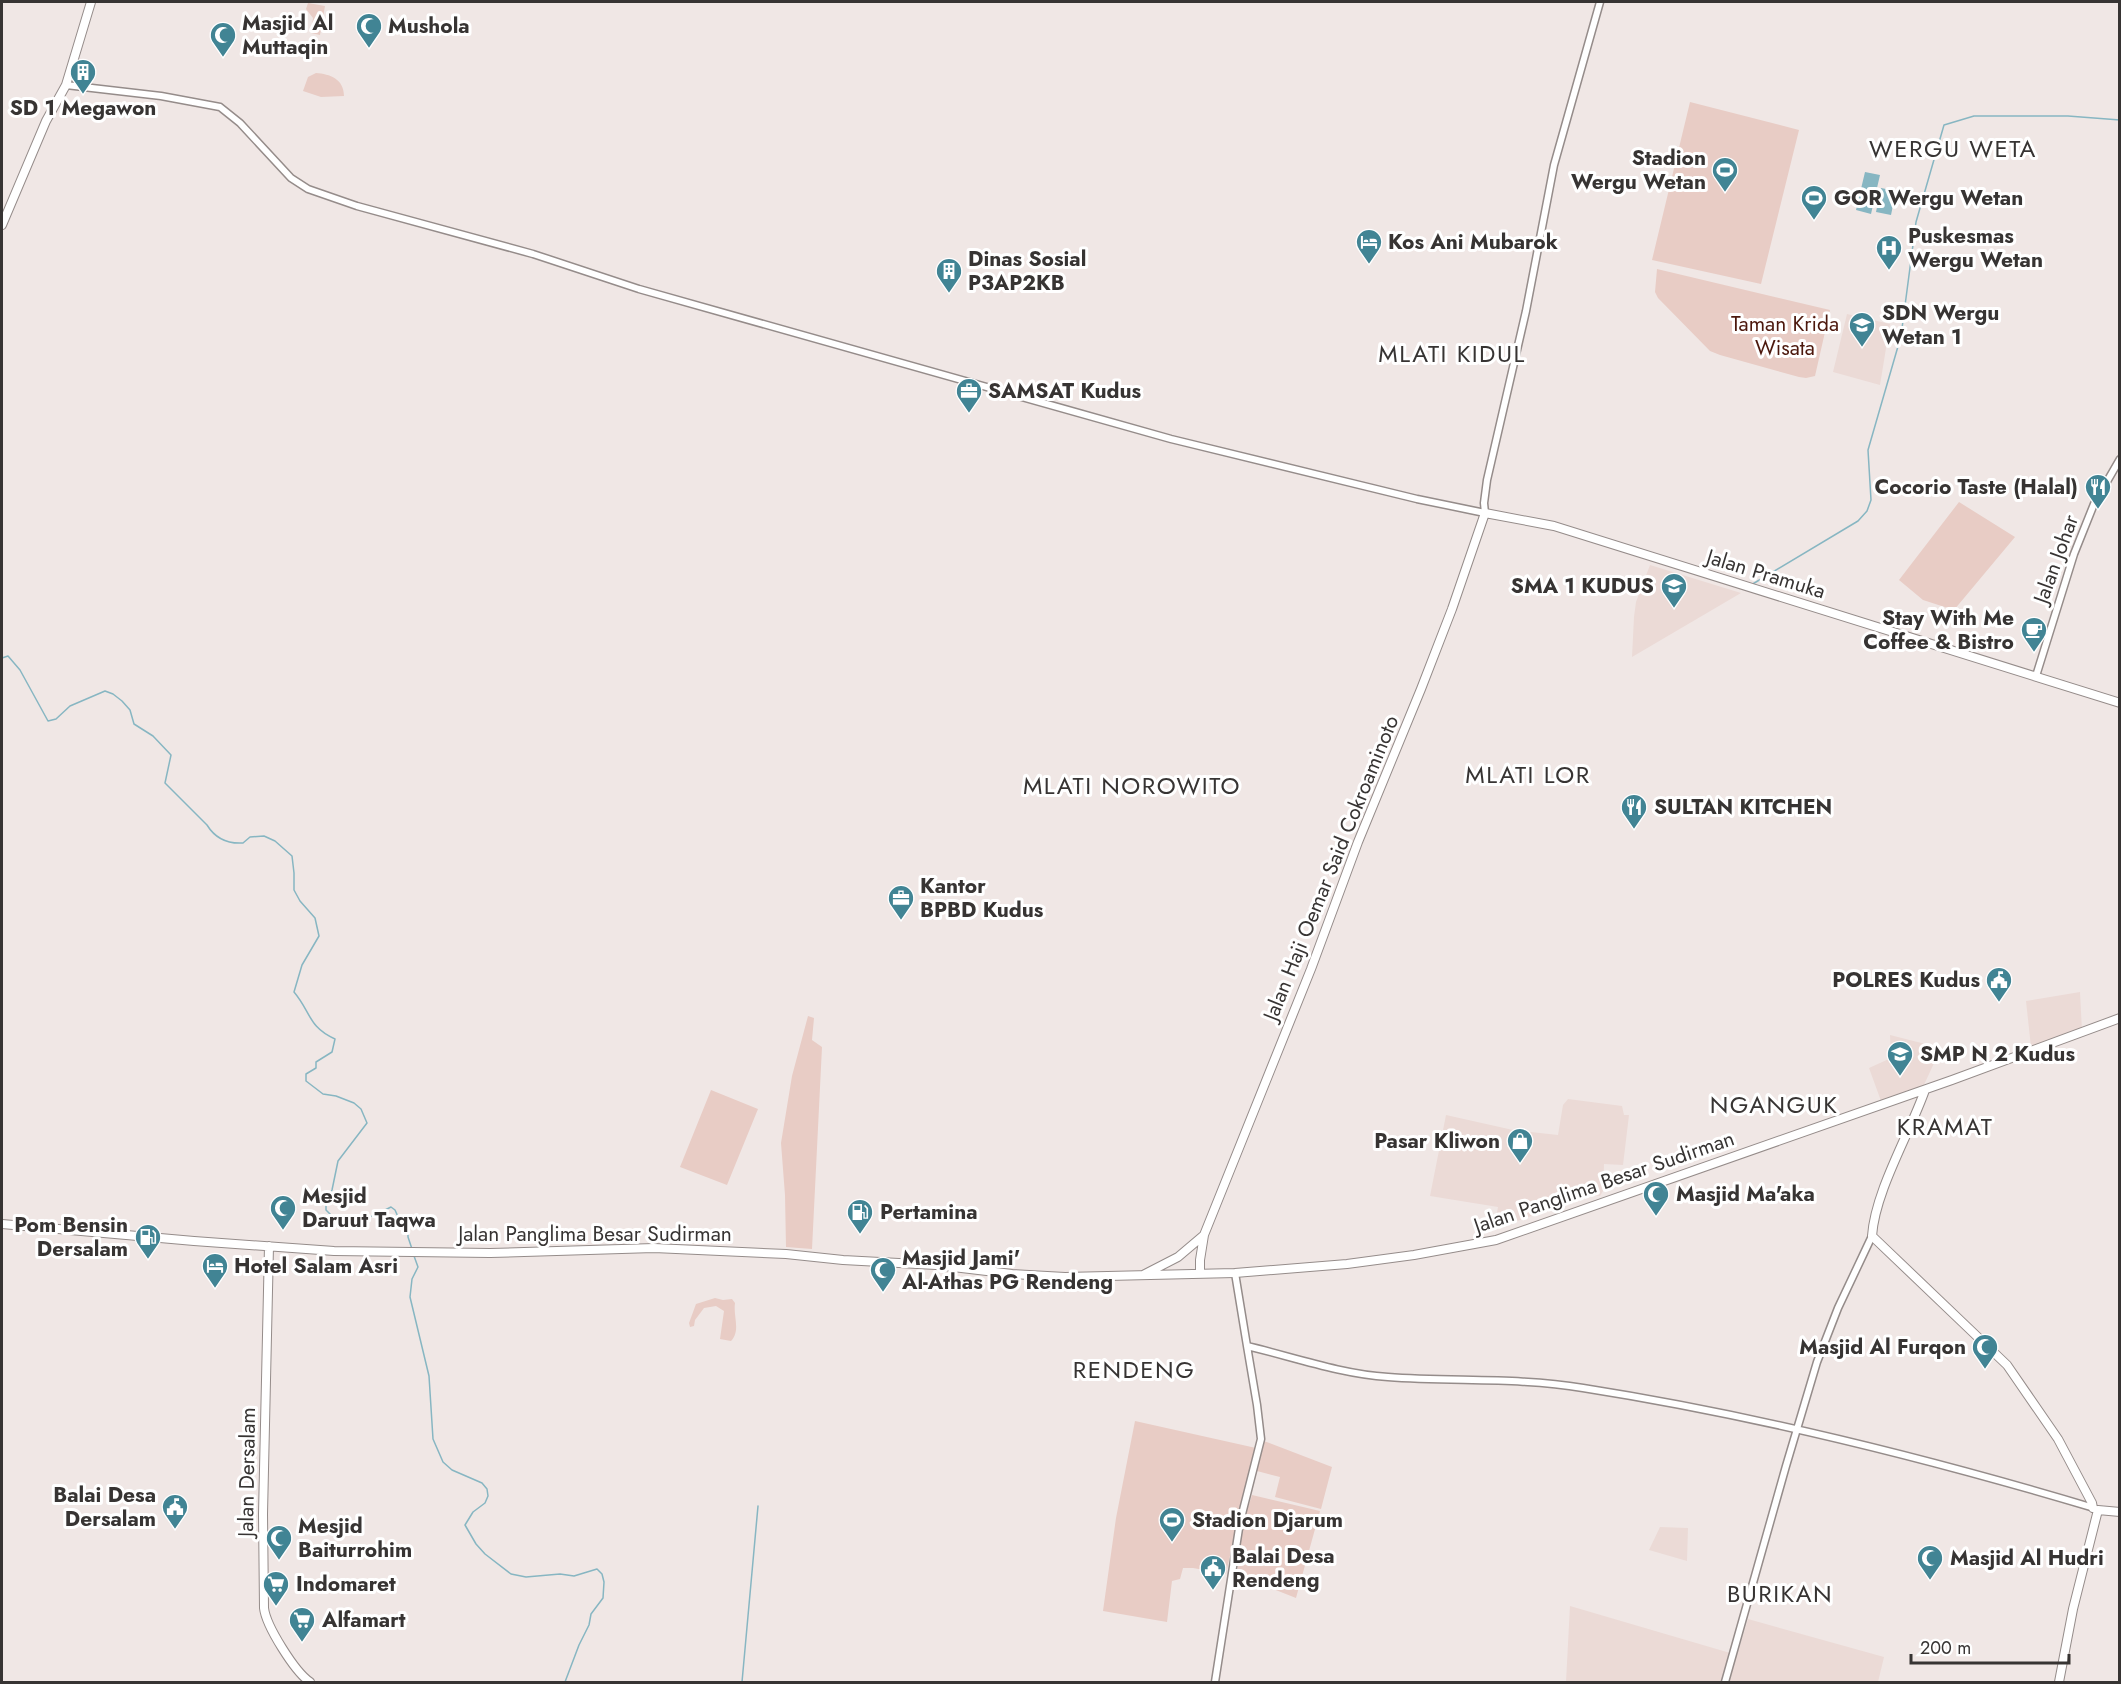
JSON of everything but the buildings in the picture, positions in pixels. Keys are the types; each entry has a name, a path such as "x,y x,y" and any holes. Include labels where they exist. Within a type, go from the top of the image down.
{"main road":[{"path":"2,225 53,107 66,85 91,2"},
{"name":"Jalan Pramuka","path":"1484,516 1554,526 2120,703"},
{"name":"Jalan Haji Oemar Said Cokroaminoto","path":"1204,1235 1311,969 1358,842 1421,689 1484,516"},
{"name":"Jalan Panglima Besar Sudirman","path":"2,1224 269,1246 406,1253 654,1248 793,1254 1065,1277 1235,1273 1347,1264 1434,1252 1496,1240 1925,1089 2120,1017"},
{"path":"1925,1089 1880,1198 1872,1236 2007,1365 2058,1439 2095,1509 2059,1683"},
{"path":"1200,1274 1204,1235"},
{"path":"1139,1277 1178,1257 1204,1235"},
{"name":"Jalan Dersalam","path":"269,1246 263,1514 264,1608 270,1627 297,1669 310,1683"},
{"path":"2095,1509 2120,1512"}],"street":[{"path":"66,85 161,96 220,107 233,117 296,181 318,193 357,206 533,254 648,291 1171,439 1484,516 1487,480 1529,296 1554,165 1600,2"},
{"name":"Jalan Johar","path":"2036,676 2074,554 2094,504 2120,459"},
{"path":"1725,1683 1796,1430 1825,1339 1856,1266 1872,1236"},
{"path":"1215,1683 1240,1522 1261,1439 1235,1273"},
{"path":"1247,1346 1377,1376 1500,1380 1580,1387 1698,1407 1947,1467 2095,1509"}],"shaded area":[{"name":"SDN Wergu Wetan 1","path":"1847,314 1890,324 1880,385 1833,372"},
{"name":"SMA 1 KUDUS","path":"1650,565 1741,593 1632,657 1636,602"},
{"path":"2080,992 2082,1031 2031,1047 2026,1001"},
{"name":"SMP N 2 Kudus","path":"1890,1035 1941,1048 1923,1087 1881,1101 1869,1068 1891,1058"},
{"name":"Pasar Kliwon","path":"1568,1099 1622,1106 1624,1115 1629,1115 1623,1165 1604,1164 1603,1191 1600,1196 1592,1195 1494,1229 1498,1207 1430,1196 1446,1115 1513,1130 1558,1135 1563,1105"},
{"path":"1660,1527 1688,1528 1687,1561 1649,1550"},
{"path":"1570,1606 1737,1655 1748,1619 1884,1657 1878,1682 1566,1682"}],"green space":[{"path":"308,3 325,6 320,35 311,33 313,18 306,9"},
{"path":"316,73 335,78 342,85 344,96 321,97 303,91 308,77"},
{"name":"Stadion Wergu Wetan","path":"1690,102 1799,130 1761,284 1652,260"},
{"name":"Taman Krida Wisata","path":"1657,269 1830,310 1815,376 1799,377 1710,351 1658,298 1655,292"},
{"path":"1959,502 2015,537 1954,610 1923,600 1899,580"},
{"path":"808,1016 814,1018 812,1040 822,1047 812,1249 786,1247 781,1143 792,1076"},
{"path":"711,1090 758,1109 727,1185 680,1167"},
{"path":"715,1298 732,1299 735,1303 736,1332 731,1341 720,1339 724,1311 716,1306 704,1308 695,1320 694,1326 690,1327 689,1323 696,1304"},
{"name":"Stadion Djarum","path":"1135,1421 1256,1448 1226,1574 1183,1568 1180,1579 1172,1581 1167,1622 1103,1611 1116,1518"},
{"path":"1264,1441 1332,1467 1321,1509 1275,1497 1280,1477 1257,1471"},
{"path":"1252,1495 1320,1511 1296,1598 1237,1575 1242,1526"}],"water":[{"path":"1865,172 1880,175 1871,214 1856,210"},
{"path":"1881,188 1896,191 1891,215 1876,212"}],"waterway":[{"path":"1751,585 1858,521 1867,511 1871,500 1868,450 1901,336 1916,222 1944,125 1974,116 2068,116 2120,120"},
{"path":"2,658 8,656 20,670 48,721 56,719 70,706 105,691 113,694 130,710 134,724 153,736 171,755 165,783 214,833 222,839 237,843 243,843 250,837 264,836 275,841 292,856 294,890 300,901 315,918 319,936 302,965 294,992 315,1024 335,1039 332,1052 316,1062 316,1068 306,1074 306,1081 323,1094 354,1103 361,1109 367,1123 338,1161 332,1190 326,1201 326,1210 331,1215 342,1218 373,1216 391,1207 408,1228 412,1249"},
{"path":"414,1256 418,1267 412,1279 410,1297 429,1376 433,1439 443,1462 452,1470 482,1483 487,1489 488,1496 485,1503 473,1512 465,1525 476,1544 511,1574 526,1577 560,1574 574,1576 597,1569 602,1574 603,1598 591,1614 589,1625 565,1682"},
{"path":"742,1682 758,1506"}],"place":[{"name":"Mushola","path":"369,49"},
{"name":"Masjid Al Muttaqin","path":"223,58"},
{"name":"SD 1 Megawon","path":"83,95"},
{"name":"Stadion Wergu Wetan","path":"1725,193"},
{"name":"GOR Wergu Wetan","path":"1814,221"},
{"name":"Kos Ani Mubarok","path":"1369,265"},
{"name":"Puskesmas Wergu Wetan","path":"1889,271"},
{"name":"Dinas Sosial P3AP2KB","path":"949,294"},
{"name":"SDN Wergu Wetan 1","path":"1862,348"},
{"name":"SAMSAT Kudus","path":"969,414"},
{"name":"Cocorio Taste (Halal)","path":"2098,510"},
{"name":"SMA 1 KUDUS","path":"1674,609"},
{"name":"Stay With Me Coffee & Bistro","path":"2034,653"},
{"name":"SULTAN KITCHEN","path":"1634,830"},
{"name":"Kantor BPBD Kudus","path":"901,921"},
{"name":"POLRES Kudus","path":"1999,1003"},
{"name":"SMP N 2 Kudus","path":"1900,1077"},
{"name":"Pasar Kliwon","path":"1520,1164"},
{"name":"Masjid Ma'aka","path":"1656,1217"},
{"name":"Mesjid Daruut Taqwa","path":"283,1231"},
{"name":"Pertamina","path":"860,1235"},
{"name":"Pom Bensin Dersalam","path":"148,1260"},
{"name":"Hotel Salam Asri","path":"215,1289"},
{"name":"Masjid Jami' Al-Athas PG Rendeng","path":"883,1293"},
{"name":"Masjid Al Furqon","path":"1985,1370"},
{"name":"Balai Desa Dersalam","path":"175,1530"},
{"name":"Stadion Djarum","path":"1172,1543"},
{"name":"Mesjid Baiturrohim","path":"279,1561"},
{"name":"Masjid Al Hudri","path":"1930,1581"},
{"name":"Balai Desa Rendeng","path":"1213,1591"},
{"name":"Indomaret","path":"276,1607"},
{"name":"Alfamart","path":"302,1643"}],"district":[{"name":"WERGU WETA","path":"1953,148"},
{"name":"MLATI KIDUL","path":"1452,353"},
{"name":"MLATI LOR","path":"1528,774"},
{"name":"MLATI NOROWITO","path":"1132,785"},
{"name":"NGANGUK","path":"1774,1104"},
{"name":"KRAMAT","path":"1945,1126"},
{"name":"RENDENG","path":"1134,1369"},
{"name":"BURIKAN","path":"1780,1593"}]}
